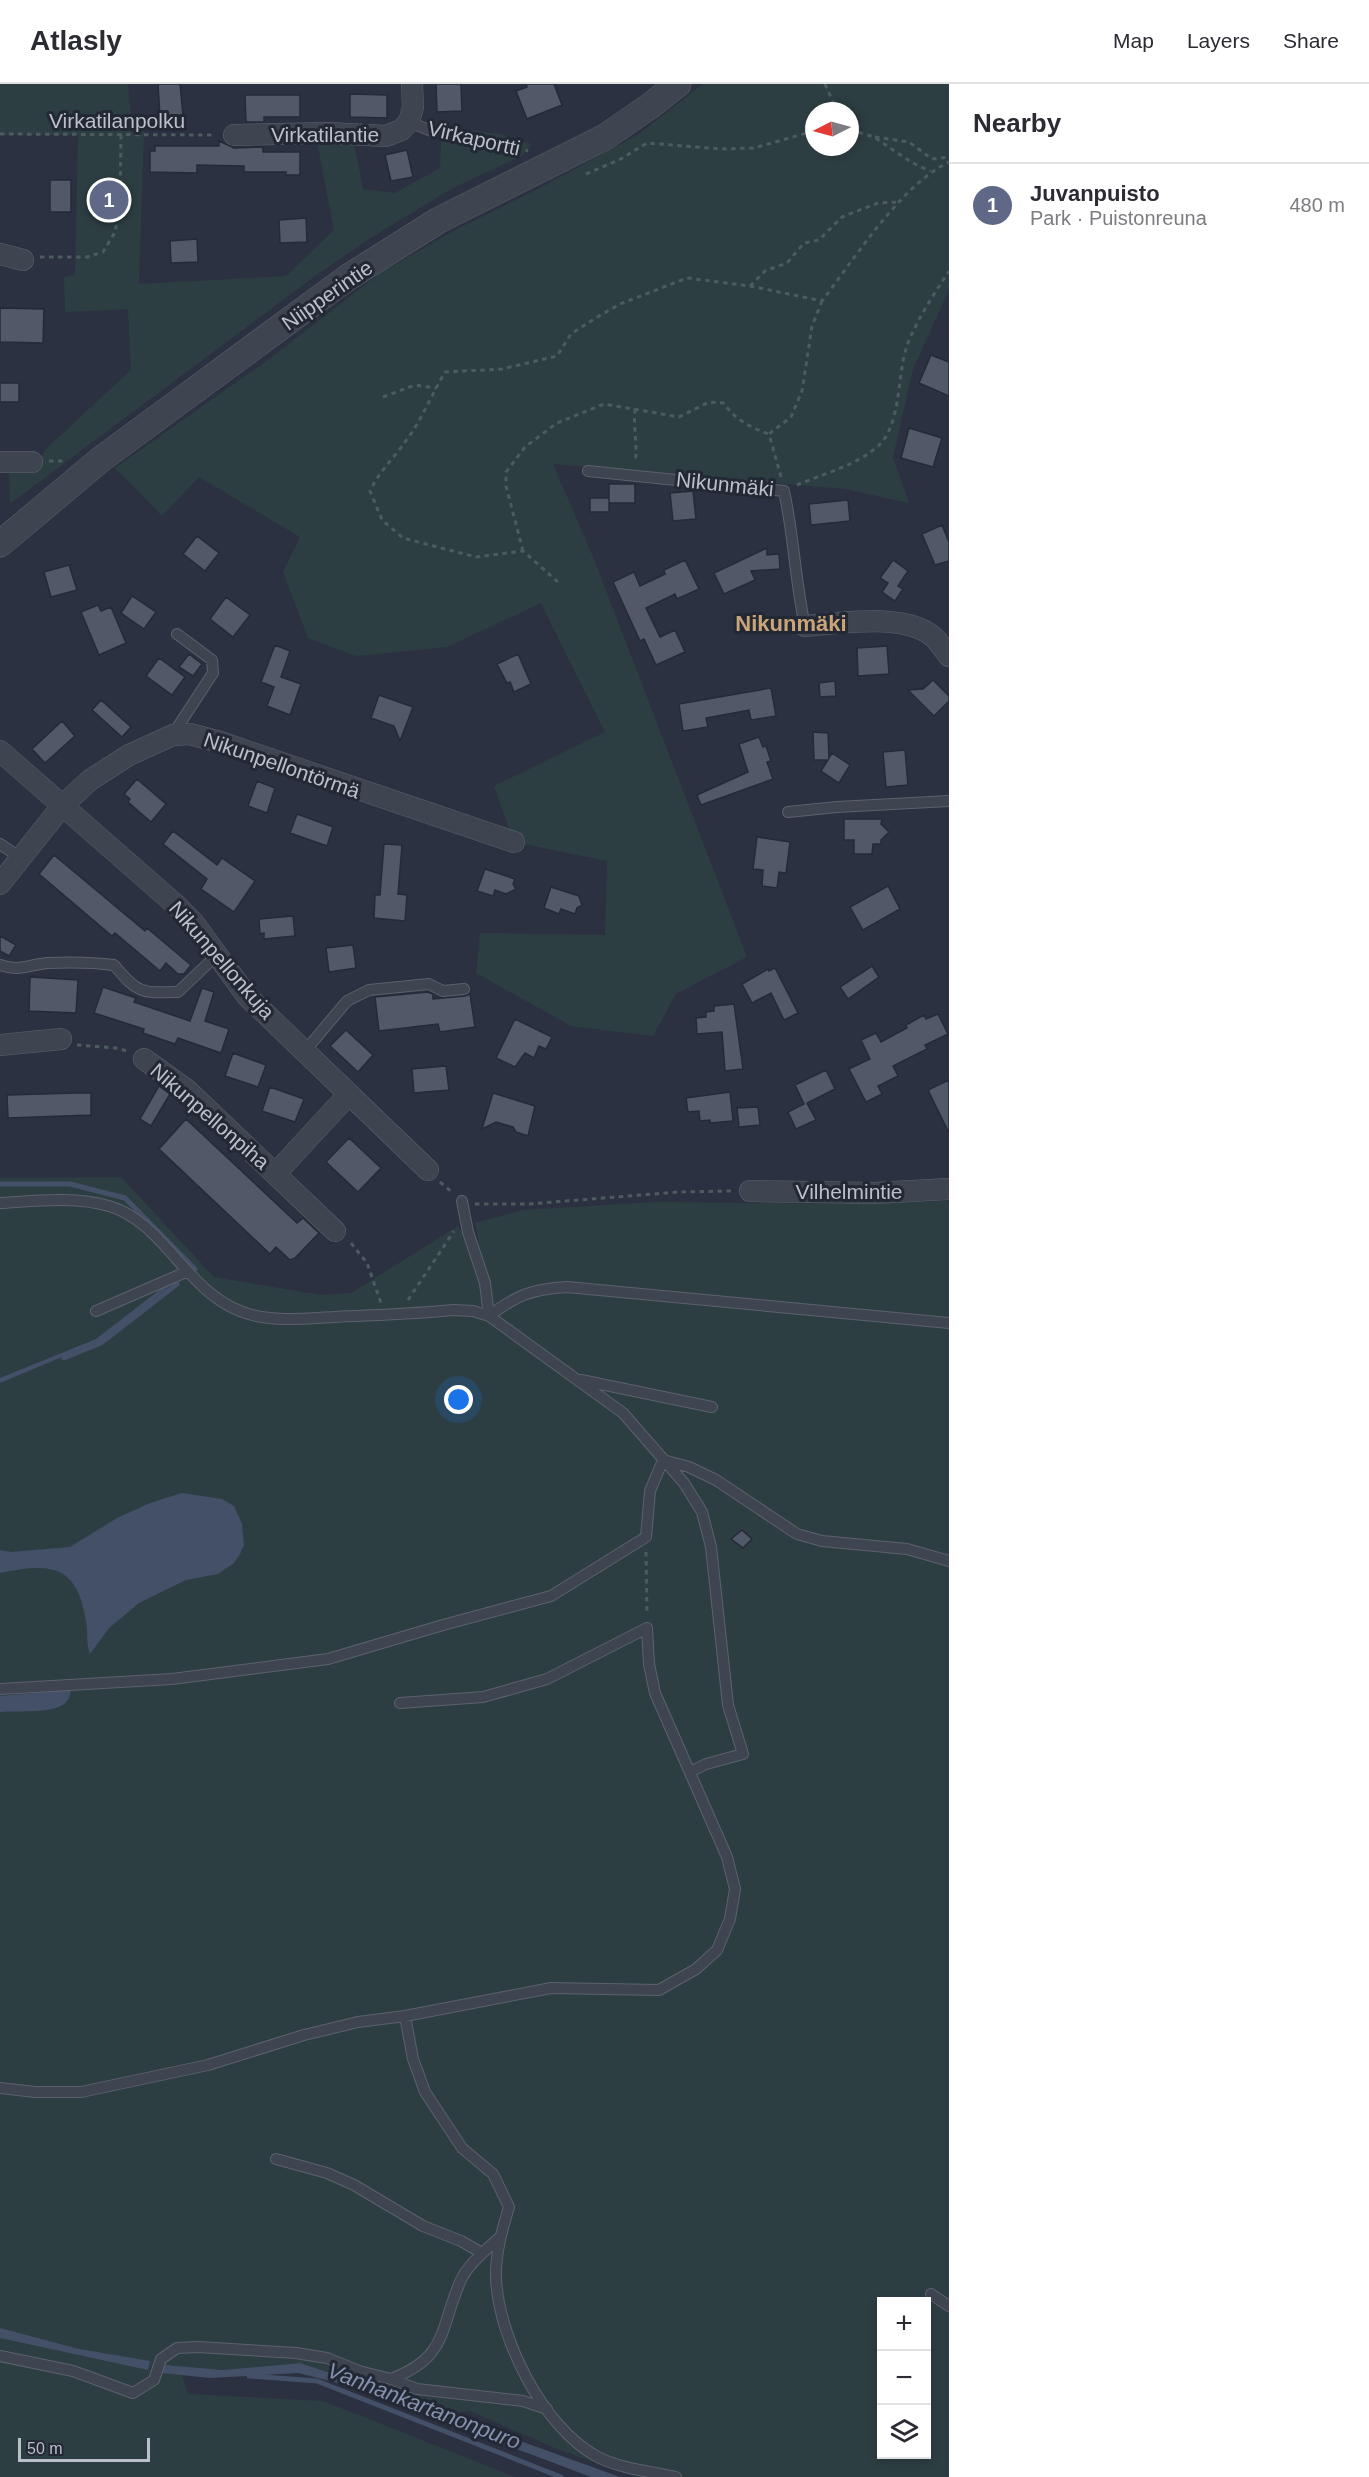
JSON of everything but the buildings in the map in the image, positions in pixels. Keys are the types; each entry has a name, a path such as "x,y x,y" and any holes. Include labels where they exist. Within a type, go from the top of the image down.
{"street":[{"name":"Virkatilantie","path":"234,135 328,133 386,136 401,130 409,122 413,107 412,84"},
{"name":"Niipperintie","path":"0,543 100,460 347,278 439,220 605,137 678,84"},
{"path":"0,254 23,260"},
{"path":"0,462 32,462"},
{"name":"Nikunmäki","path":"805,626 859,620 897,623 922,629 932,635 949,656"},
{"name":"Nikunpellontörmä","path":"0,884 63,805 90,780 129,755 173,735 190,734 220,742 514,842"},
{"name":"Nikunpellonkuja","path":"0,751 176,905 193,922 247,996 428,1170"},
{"path":"0,1045 61,1039"},
{"name":"Nikunpellonpiha","path":"144,1059 187,1090 335,1231"},
{"name":"Nikunpellonpiha","path":"276,1173 349,1094"},
{"name":"Vilhelmintie","path":"750,1191 874,1193 949,1189"}],"lane":[{"name":"Virkaportti","path":"409,122 435,132"},
{"name":"Nikunmäki","path":"588,471 784,490 791,525 796,586 805,626"},
{"path":"173,735 213,673 212,660 177,634"},
{"path":"788,812 949,801"},
{"path":"0,844 21,858"},
{"path":"0,965 13,969 44,963 88,961 114,965 131,986 151,993 178,992 217,955"},
{"path":"304,1051 347,1001 369,990 429,984 443,991 464,989"},
{"path":"0,1203 55,1200 111,1206 146,1227 186,1272 226,1305 252,1315 284,1319 453,1310 472,1311 489,1316 623,1413 684,1483 702,1512 711,1547 728,1705 743,1754 706,1764 690,1772"},
{"path":"462,1201 484,1283 489,1316"},
{"path":"96,1311 186,1272"},
{"path":"489,1316 512,1298 542,1288 567,1287 949,1323"},
{"path":"578,1379 712,1407"},
{"path":"0,1689 172,1679 328,1659 443,1624 551,1596 646,1537 650,1491 663,1460"},
{"path":"663,1460 689,1467 716,1480 797,1534 822,1541 907,1549 949,1561"},
{"path":"0,2088 35,2092 81,2092 208,2065 304,2035 358,2022 405,2016 551,1988 659,1990 696,1969 717,1950 730,1919 735,1889 727,1857 655,1694 649,1664 647,1628 547,1679 483,1697 400,1703"},
{"path":"405,2016 413,2059 425,2092 462,2148 493,2174 509,2207 500,2237 496,2278 502,2316 527,2382 573,2441 598,2457 676,2477"},
{"path":"276,2159 327,2173 354,2185 423,2226 461,2241 482,2253"},
{"path":"391,2379 411,2371 429,2358 449,2319 460,2280 482,2253 500,2237"},
{"path":"931,2294 949,2306"},
{"path":"0,2356 73,2371 133,2393 154,2380 161,2359 177,2348 296,2353 327,2358 359,2371 391,2379 417,2389 523,2401 547,2409"}],"path":[{"path":"825,84 833,102"},
{"name":"Virkaportti","path":"435,132 504,141 530,151"},
{"path":"859,133 909,142 932,159 949,157"},
{"name":"Virkatilanpolku","path":"0,134 234,135"},
{"path":"586,174 619,160 647,143 722,149 754,148 805,134"},
{"path":"23,260 38,257 87,257 103,252 115,232 120,204 122,135"},
{"path":"874,137 911,162 930,171"},
{"path":"769,434 791,417 802,391 812,326 822,301 901,201 930,171 949,162"},
{"path":"750,286 765,271 787,263 804,243 819,240 842,217 878,203 901,201"},
{"path":"769,434 784,490 858,460 878,447 890,429 907,344 949,271"},
{"path":"523,551 476,557 403,538 382,520 370,491 379,474 408,439 445,372 502,369 557,356 571,334 594,319 620,304 687,278 750,286 822,301"},
{"path":"383,397 415,385 435,388"},
{"path":"558,582 523,551 506,486 506,472 525,447 557,423 604,404 679,417 709,402 724,403 730,414 756,430 769,434"},
{"path":"633,474 637,451 633,428 635,409"},
{"path":"61,1039 72,1045 116,1048 144,1059"},
{"path":"428,1170 462,1201 477,1204 529,1204 678,1192 750,1191"},
{"path":"398,1314 465,1216"},
{"path":"335,1231 354,1245 367,1263 385,1314"},
{"path":"646,1537 647,1628"}],"shaded area":[{"path":"0,84 128,84 132,127 144,128 139,284 286,276 334,230 317,141 354,142 363,189 395,193 440,168 442,126 499,134 532,144 522,156 453,188 372,237 315,276 10,504 9,470 32,468 48,447 131,370 128,309 65,312 64,277 75,275 78,135 0,135"},
{"path":"703,84 949,84 949,290 913,369 893,457 909,503 845,489 553,464 593,557 747,957 676,994 653,1036 571,1026 476,973 480,933 605,935 607,861 514,842 494,786 605,732 541,603 447,647 356,656 308,638 283,571 300,537 199,477 162,516 115,468 265,362 382,272 459,228 538,189 639,134"},
{"path":"121,1177 214,1277 321,1295 351,1293 458,1226 484,1268 475,1223 523,1210 658,1202 843,1204 949,1201 949,2477 636,2477 557,2449 470,2411 442,2413 300,2363 222,2370 180,2368 188,2394 323,2401 515,2477 0,2477 0,1178"}],"water":[{"path":"175,1278 178,1279 105,1339 0,1383 0,1378 96,1339"},
{"path":"182,1493 222,1499 234,1506 242,1524 244,1545 240,1554 234,1563 218,1574 186,1580 139,1603 109,1628 90,1654 82,1602 76,1588 68,1578 46,1568 0,1573 0,1550 11,1552 70,1547 117,1518 150,1503"},
{"path":"72,1688 67,1701 55,1708 0,1712 0,1696"},
{"path":"0,2328 79,2349 150,2361 148,2370 0,2338"},
{"path":"300,2363 620,2477 591,2477 350,2386 298,2373 210,2378 162,2373 164,2365 222,2370"}],"waterway":[{"path":"0,1184 70,1184 125,1198 195,1269"},
{"path":"64,1358 101,1343 177,1284"},
{"name":"Vanhankartanonpuro","path":"249,2376 317,2381 561,2477"}],"place":[{"name":"Juvanpuisto","path":"109,200"}],"district":[{"name":"Nikunmäki","path":"791,623"}]}
